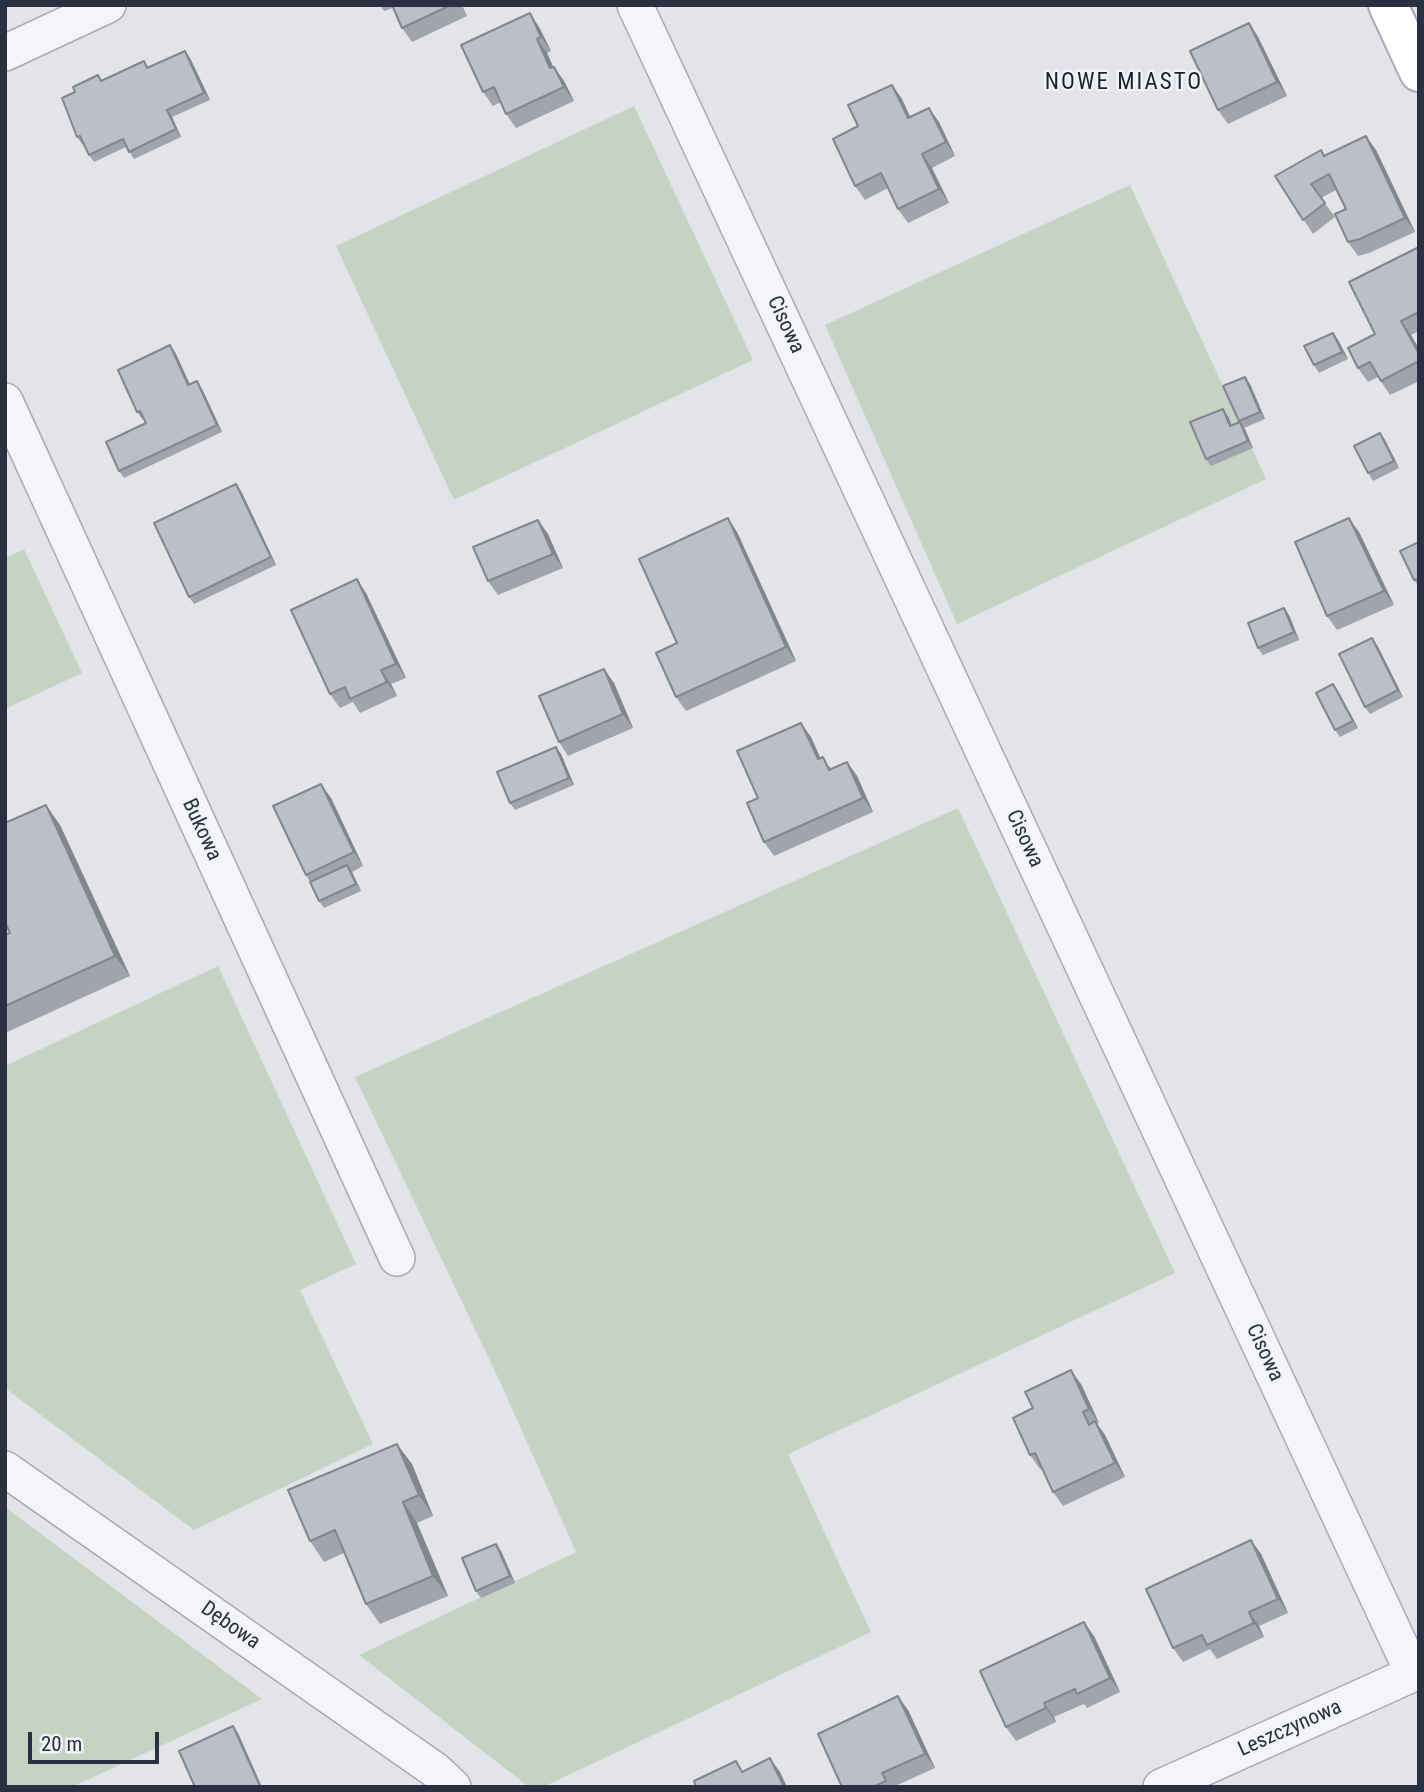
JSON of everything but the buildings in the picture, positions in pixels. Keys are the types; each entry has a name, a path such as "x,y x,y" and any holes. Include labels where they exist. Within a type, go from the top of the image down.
{"street":[{"path":"5,53 108,5"},
{"name":"Cisowa","path":"635,5 1416,1672"},
{"path":"1388,5 1419,72"},
{"name":"Bukowa","path":"5,401 397,1258"},
{"name":"Dębowa","path":"5,1469 435,1770 453,1787"},
{"name":"Leszczynowa","path":"1161,1787 1416,1672"}],"green space":[{"path":"634,106 753,360 454,500 336,246"},
{"path":"1130,185 1266,479 957,624 825,325"},
{"path":"24,549 82,673 5,709 5,558"},
{"path":"958,808 1175,1273 788,1454 871,1632 543,1787 529,1787 359,1655 610,1536 576,1552 501,1384 355,1077"},
{"path":"218,966 356,1264 300,1290 373,1444 194,1530 5,1388 5,1066"},
{"path":"5,1507 262,1699 72,1787 5,1787"}],"district":[{"name":"NOWE MIASTO","path":"1124,83"}]}
